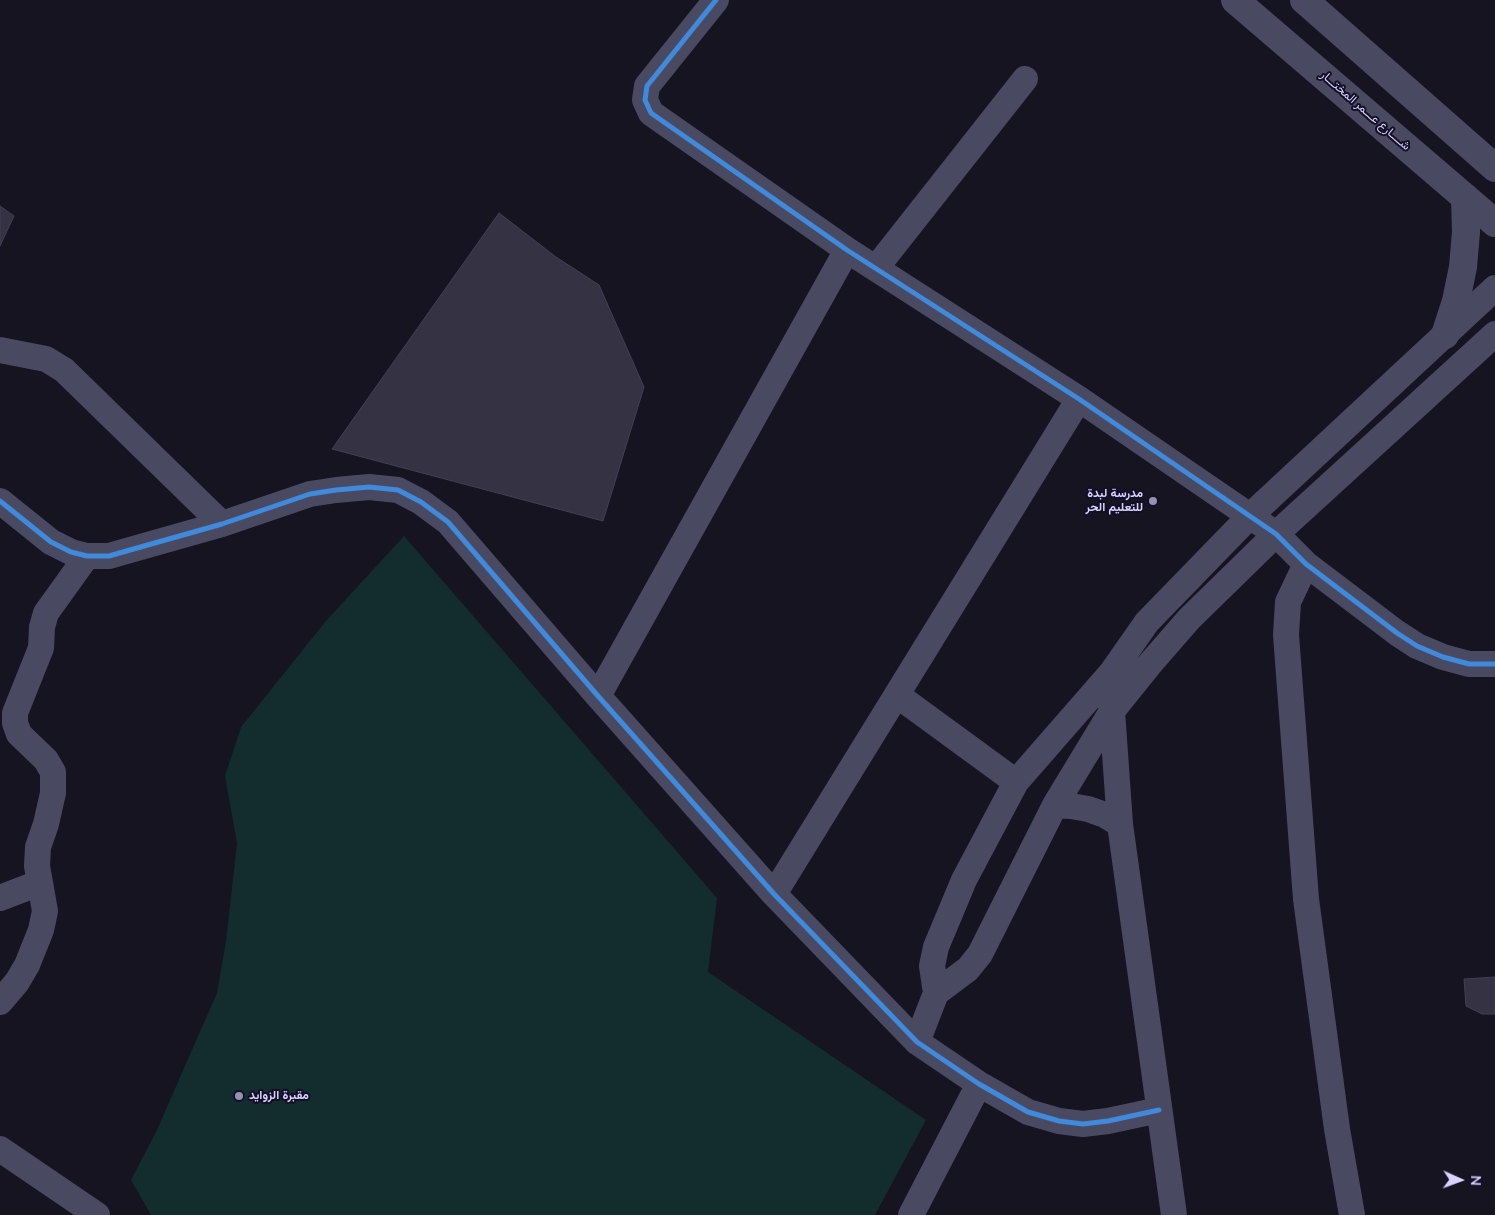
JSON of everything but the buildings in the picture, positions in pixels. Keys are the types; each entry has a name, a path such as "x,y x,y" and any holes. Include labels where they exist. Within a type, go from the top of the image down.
{"street":[{"path":"716,0 647,86 645,100 651,113 847,250 1079,399 1276,534 1306,564 1397,633 1417,646 1443,657 1469,664 1495,664"},
{"name":"شــــارع عـــمر المختـــار","path":"1235,0 1495,223"},
{"path":"1304,0 1495,168"},
{"path":"876,268 1025,79"},
{"path":"1445,335 1456,302 1463,267 1466,232 1465,197"},
{"path":"598,696 847,250"},
{"path":"917,1042 936,993 932,966 936,947 964,880 1016,782 1112,672 1146,622 1250,516 1495,288"},
{"path":"936,993 968,969 980,954 1055,805 1112,711 1149,665 1189,619 1276,534 1495,334"},
{"path":"0,350 46,359 64,370 222,524"},
{"path":"774,894 1079,399"},
{"path":"0,501 51,542 71,552 87,556 109,556 222,524 310,494 369,486 398,490 421,502 448,522 598,696 774,894 917,1042 979,1084 1028,1112 1059,1121 1083,1124 1159,1110"},
{"path":"0,1002 18,982 41,930 45,910 37,866 38,847 46,824 53,793 53,772 46,760 19,734 15,723 15,713 41,648 42,628 46,613 87,556"},
{"path":"1306,564 1288,602 1286,635 1306,899 1337,1129 1352,1215"},
{"path":"1112,672 1110,701 1120,824 1174,1215"},
{"path":"897,695 1016,782"},
{"path":"1055,805 1088,809 1105,815 1120,824"},
{"path":"0,898 39,883"},
{"path":"910,1215 979,1084"},
{"path":"0,1148 97,1215"}],"green space":[{"path":"404,536 717,898 708,972 926,1120 875,1215 151,1215 131,1180 156,1132 217,993 226,941 237,843 225,776 241,727 325,622"}],"cycle path":[{"path":"716,0 647,86 645,100 651,113 847,250 1079,399 1276,534 1306,564 1397,633 1417,646 1443,657 1469,664 1495,664"},
{"path":"0,501 51,542 71,552 87,556 109,556 222,524 310,494 369,487 398,490 421,502 448,522 598,696 774,894 917,1042 979,1084 1028,1112 1059,1121 1083,1124 1108,1121 1159,1110"}],"place":[{"name":"مدرسة لبدة للتعليم الحر","path":"1153,501"},
{"name":"مقبرة الزوايد","path":"239,1096"}]}
